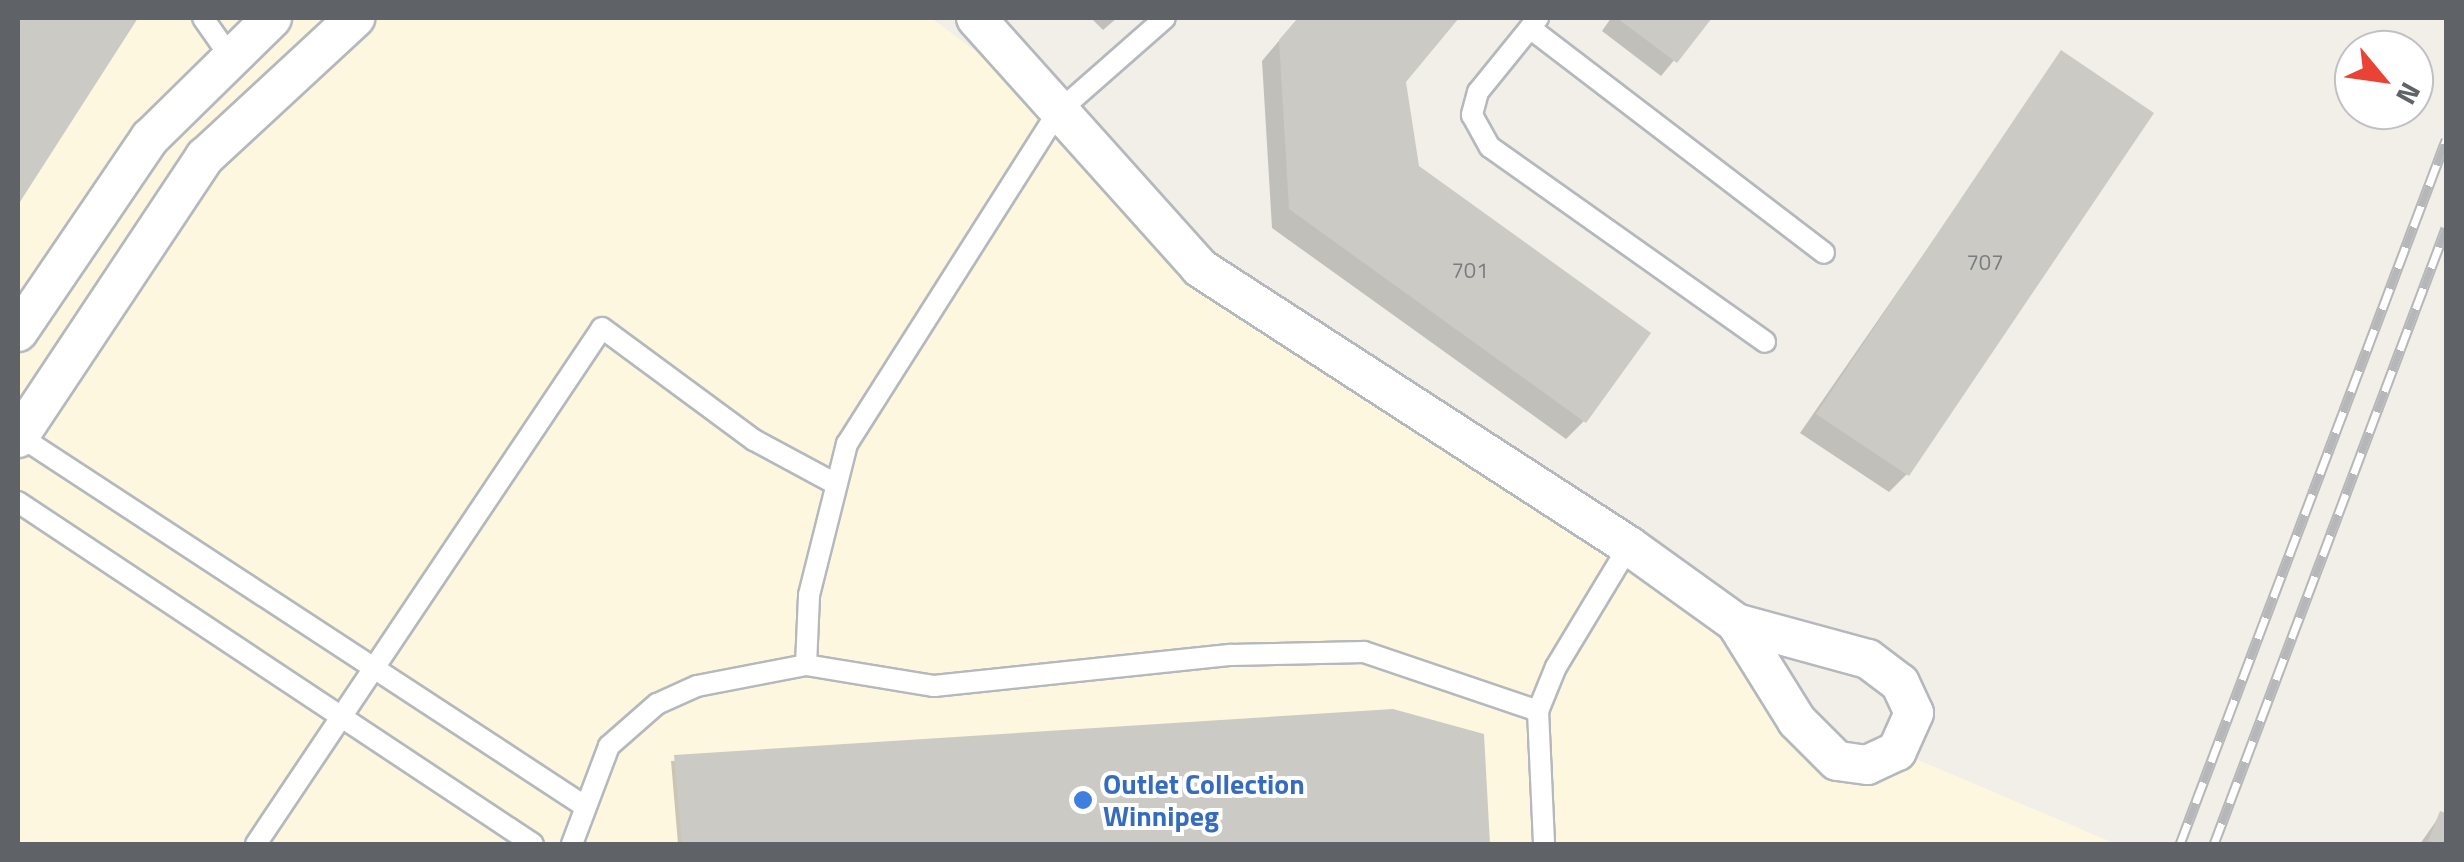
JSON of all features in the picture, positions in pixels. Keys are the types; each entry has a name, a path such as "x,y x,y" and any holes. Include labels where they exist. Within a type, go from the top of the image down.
{"street":[{"path":"18,332 150,138 272,18"},
{"path":"18,436 205,158 355,18"},
{"path":"976,18 1200,268 1630,546 1736,623 1868,659 1900,684 1914,714 1897,752 1867,765 1837,762 1797,721 1736,623"}],"lane":[{"path":"203,18 231,58"},
{"path":"806,664 809,594 834,483 847,444 1058,112 1165,18"},
{"path":"1765,342 1490,148 1472,115 1478,92 1534,23 1824,252"},
{"path":"256,844 368,670 602,328 754,440 834,483"},
{"path":"18,436 368,670 583,804"},
{"path":"18,502 533,844"},
{"path":"1544,844 1538,711 1556,667 1630,546"},
{"path":"572,844 583,804 609,746 657,704 697,686 806,664 934,686 1231,655 1364,652 1538,711"}],"shaded area":[{"path":"18,18 931,18 1058,112 1134,202 1736,623 1837,761 1897,751 2116,844 18,844"}],"building":[{"path":"18,18 138,18 18,205"},
{"path":"1298,18 1459,18 1406,82 1419,166 1651,333 1586,423 1289,209 1279,40"},
{"path":"1617,18 1712,18 1677,63"},
{"path":"2061,50 2154,113 1909,476 1816,414"},
{"name":"Outlet Collection Winnipeg","path":"1393,709 1484,734 1490,844 682,844 674,755"},
{"path":"2440,811 2446,813 2446,844 2428,841"}],"railway":[{"path":"2180,844 2446,140"},
{"path":"2214,844 2446,228"}],"place":[{"name":"Outlet Collection Winnipeg","path":"1083,800"}]}
